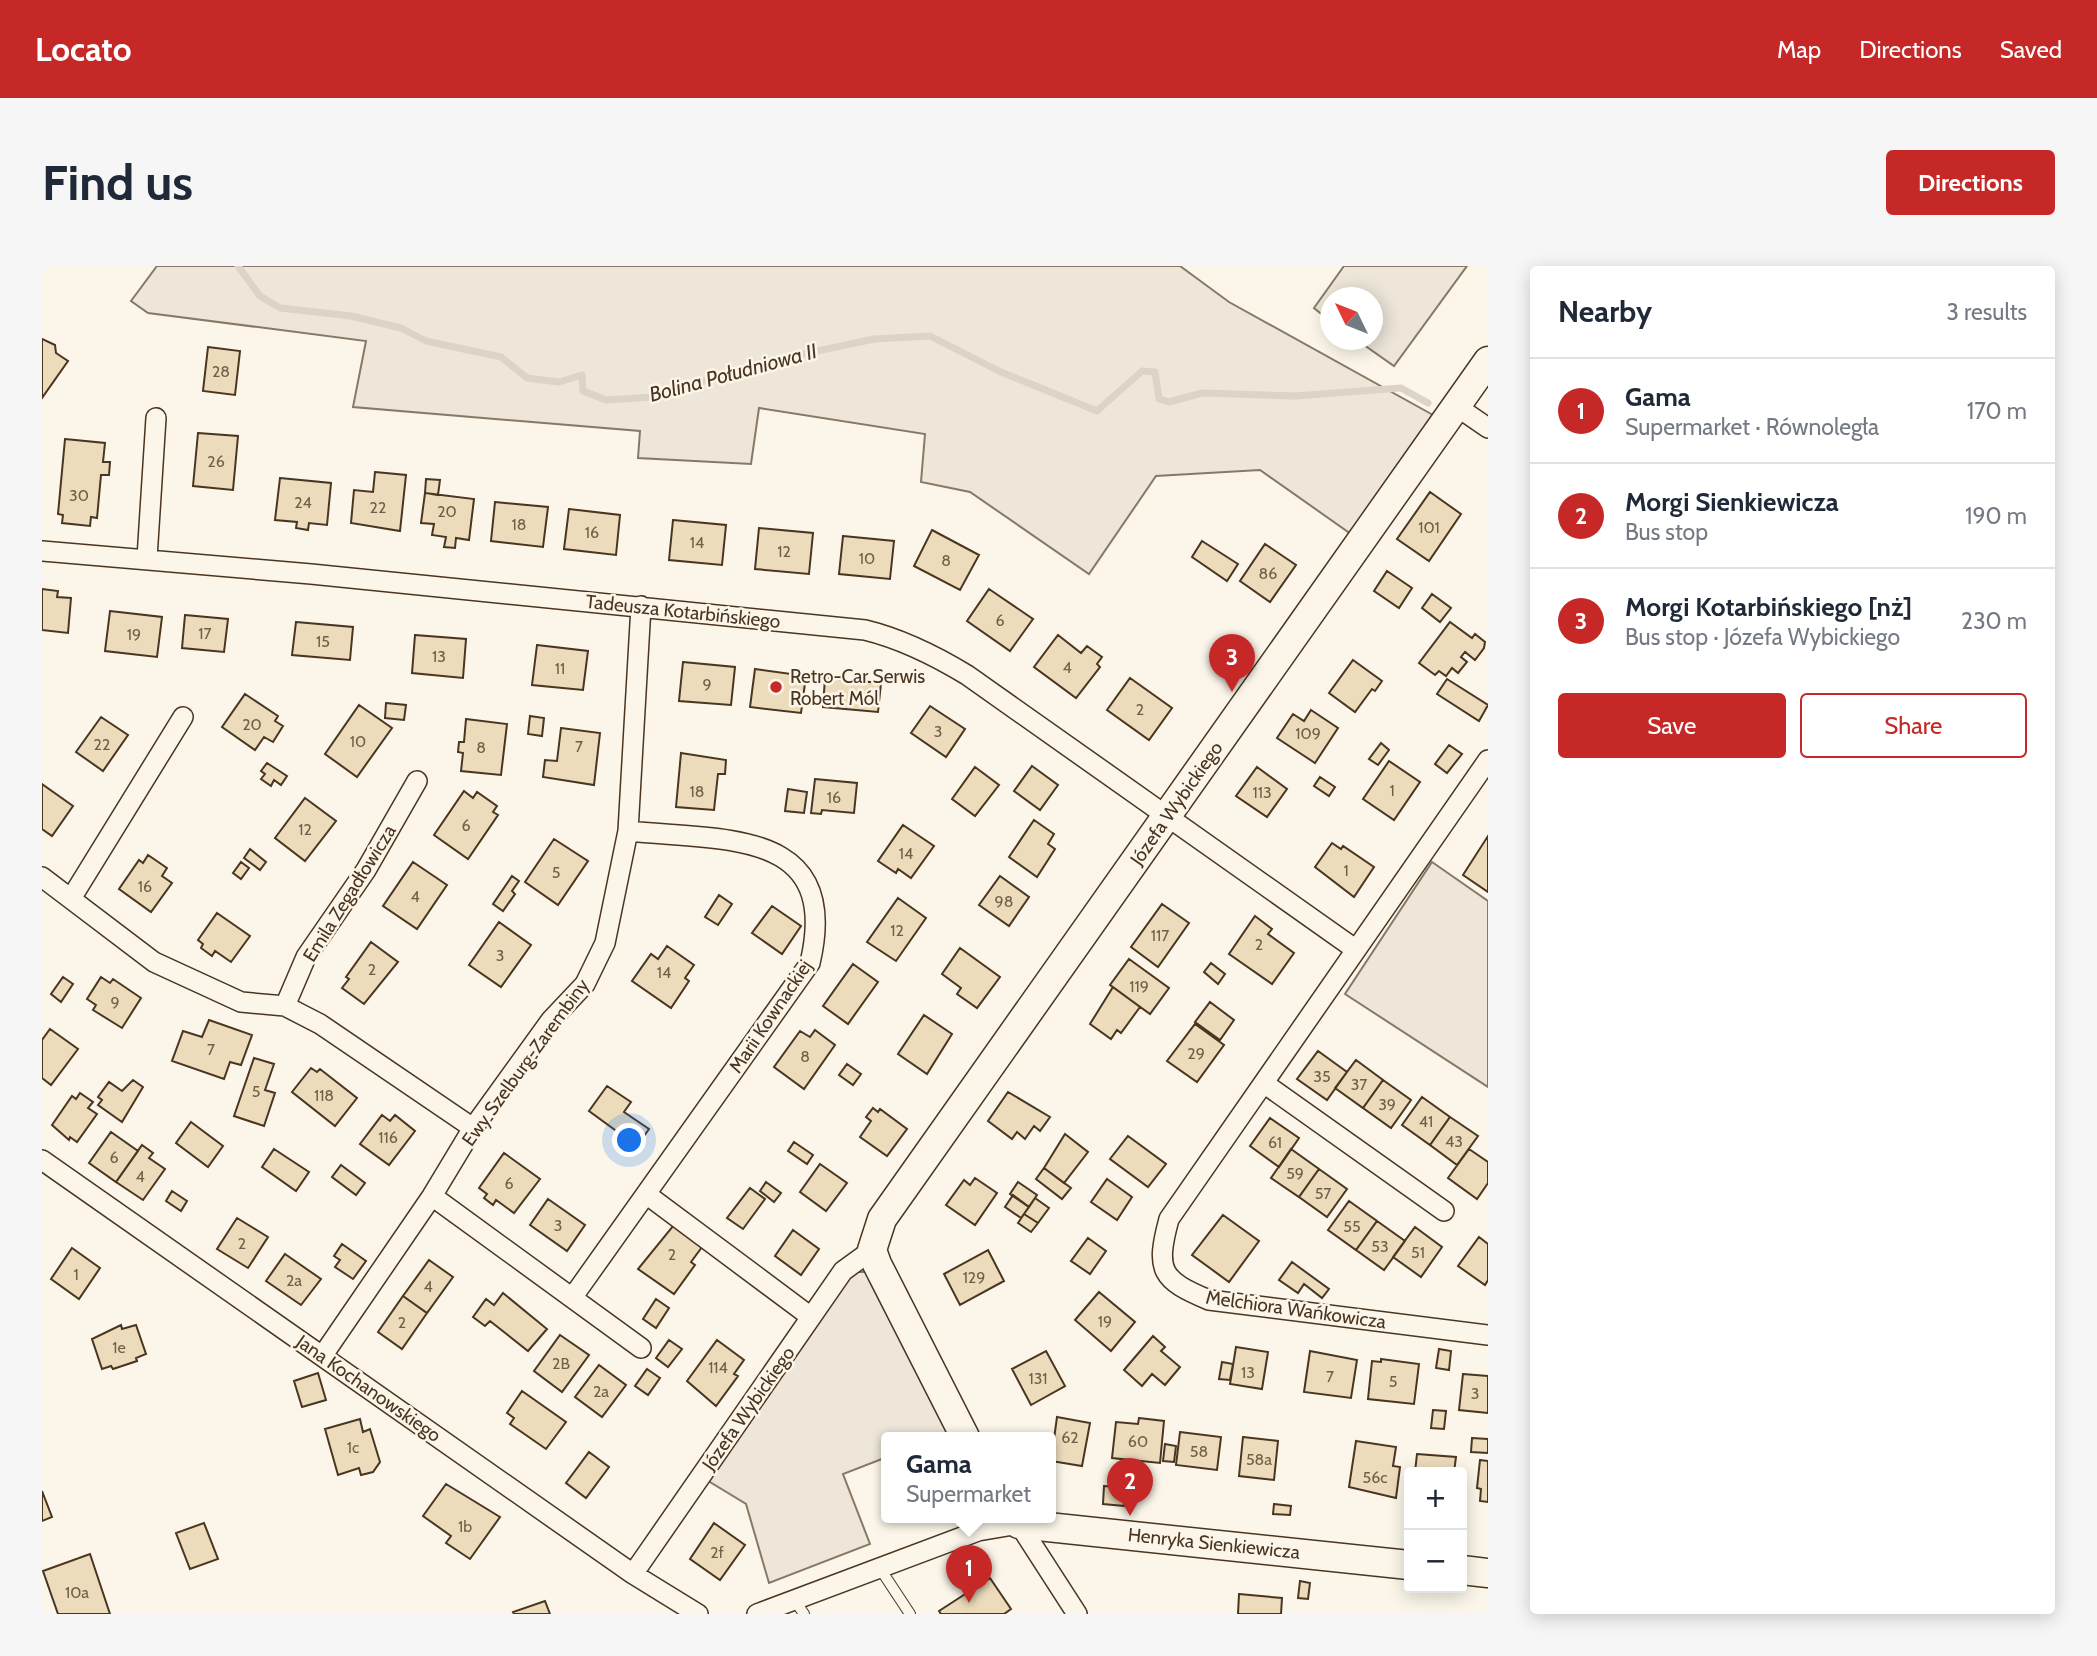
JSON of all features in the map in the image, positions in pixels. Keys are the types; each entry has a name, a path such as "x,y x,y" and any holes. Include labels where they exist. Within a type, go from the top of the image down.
{"street":[{"name":"Józefa Wybickiego","path":"633,1574 843,1271 872,1250 882,1219 1488,361"},
{"path":"1457,406 1488,428"},
{"path":"147,558 156,418"},
{"name":"Tadeusza Kotarbińskiego","path":"42,551 147,558 864,630 906,642 967,675 1168,814 1355,949"},
{"name":"Ewy Szelburg-Zarembiny","path":"323,1355 432,1196 472,1128 551,1020 585,984 605,943 628,831 641,607"},
{"path":"72,897 183,717"},
{"name":"Melchiora Wańkowicza","path":"1488,760 1169,1219 1160,1252 1167,1274 1176,1286 1209,1300 1488,1335"},
{"name":"Emila Zegadłowicza","path":"285,1006 306,957 366,870 417,781"},
{"name":"Marii Kownackiej","path":"572,1298 810,963 817,933 816,909 808,885 795,865 776,852 750,844 628,831"},
{"path":"42,877 72,897 153,962 241,1002 285,1006 320,1024 472,1128"},
{"path":"1265,1084 1444,1212"},
{"name":"Jana Kochanowskiego","path":"42,1160 633,1574 698,1614"},
{"path":"646,1194 811,1317"},
{"path":"432,1196 641,1348"},
{"path":"872,1250 893,1300 962,1432"},
{"path":"757,1614 799,1607 879,1567 978,1531 1009,1523"},
{"path":"1018,1523 1077,1614"},
{"name":"Henryka Sienkiewicza","path":"1035,1523 1404,1563"},
{"path":"1467,1571 1488,1573"}],"lane":[{"path":"879,1567 910,1614"}],"shaded area":[{"path":"157,266 1180,266 1229,302 1433,415 1351,534 1260,470 1156,476 1089,574 970,492 921,482 925,434 759,408 751,464 638,458 640,431 353,407 366,341 148,313 131,301"},
{"path":"1344,266 1467,266 1394,366 1371,350 1383,350 1383,287 1329,287"},
{"path":"1320,300 1320,313 1314,308"},
{"path":"1432,862 1488,901 1488,1087 1345,994"},
{"path":"851,1272 869,1272 948,1432 881,1432 881,1459 843,1474 870,1544 769,1583 746,1504 705,1479"}],"building":[{"path":"42,339 55,345 56,353 68,361 42,398"},
{"path":"208,347 240,351 235,395 203,391"},
{"path":"198,433 238,436 233,490 193,486"},
{"path":"65,439 105,443 103,462 110,462 109,475 101,475 97,518 91,517 90,526 62,523 63,515 58,514"},
{"path":"375,472 406,475 400,531 351,523 354,490 373,492"},
{"path":"280,478 331,483 327,525 309,523 308,530 296,528 297,522 275,520"},
{"path":"426,479 440,480 438,495 425,493"},
{"path":"1430,492 1461,514 1429,561 1397,539"},
{"path":"425,493 474,499 469,540 456,538 455,548 444,547 446,537 432,535 434,524 421,523"},
{"path":"495,502 548,507 543,547 491,541"},
{"path":"569,509 620,515 616,555 564,549"},
{"path":"673,520 726,525 722,565 669,560"},
{"path":"759,528 813,533 809,574 755,569"},
{"path":"932,530 979,555 960,590 914,566"},
{"path":"843,536 894,541 890,579 839,574"},
{"path":"1202,541 1238,564 1227,581 1192,557"},
{"path":"1265,544 1296,565 1270,602 1240,581"},
{"path":"1387,571 1412,588 1399,608 1374,591"},
{"path":"42,589 58,591 57,597 71,598 68,633 42,630"},
{"path":"989,589 1033,619 1010,651 967,621"},
{"path":"1432,594 1451,608 1440,622 1422,608"},
{"path":"110,611 162,617 157,657 105,651"},
{"path":"185,615 228,619 224,652 182,648"},
{"path":"296,622 353,627 350,660 292,655"},
{"path":"1450,622 1472,638 1475,634 1485,642 1484,648 1475,660 1465,652 1461,657 1467,662 1458,673 1452,668 1446,676 1439,671 1435,675 1419,663"},
{"path":"415,635 466,639 463,678 412,673"},
{"path":"1058,635 1081,653 1087,646 1102,657 1097,664 1100,667 1076,698 1034,667"},
{"path":"537,645 588,651 583,690 532,685"},
{"path":"1353,660 1382,681 1375,691 1372,689 1355,712 1329,693"},
{"path":"683,662 735,667 731,705 679,701"},
{"path":"755,669 806,676 801,713 750,707"},
{"path":"825,678 881,683 878,712 823,707"},
{"path":"1130,678 1172,708 1149,740 1107,710"},
{"path":"1447,679 1488,705 1479,721 1437,694"},
{"path":"245,694 278,716 275,721 283,726 273,742 264,737 255,750 222,727"},
{"path":"386,703 406,705 404,720 385,718"},
{"path":"359,705 392,728 357,777 325,754"},
{"path":"930,706 965,729 946,757 911,733"},
{"path":"1311,710 1338,728 1315,763 1277,738 1293,714 1304,721"},
{"path":"530,716 544,718 542,736 528,734"},
{"path":"101,717 128,735 103,771 76,752"},
{"path":"466,719 507,724 501,775 461,771 463,753 458,752 459,742 464,742"},
{"path":"561,728 600,733 594,785 543,777 545,760 557,761"},
{"path":"1381,743 1389,750 1378,765 1369,759"},
{"path":"1449,745 1462,754 1447,773 1435,764"},
{"path":"681,753 726,760 725,774 718,774 714,810 676,807"},
{"path":"1389,761 1420,782 1394,820 1363,799"},
{"path":"267,763 287,776 281,785 274,780 271,786 261,779 265,774 261,771"},
{"path":"1032,766 1058,785 1040,810 1014,791"},
{"path":"975,767 999,785 975,816 952,799"},
{"path":"1257,767 1287,789 1267,817 1236,796"},
{"path":"1320,777 1335,787 1329,796 1314,786"},
{"path":"815,779 857,783 854,813 822,810 821,814 811,813"},
{"path":"42,784 73,806 52,836 42,829"},
{"path":"788,789 807,792 804,813 785,811"},
{"path":"464,791 473,798 477,792 497,806 493,812 498,815 468,859 434,835"},
{"path":"305,798 336,821 305,861 275,838"},
{"path":"1034,820 1054,834 1048,844 1055,849 1037,877 1009,857"},
{"path":"903,825 934,846 911,878 898,869 896,873 878,861"},
{"path":"1488,836 1488,892 1463,875"},
{"path":"554,839 588,861 558,905 525,882"},
{"path":"1332,843 1341,849 1343,846 1374,867 1354,897 1315,867"},
{"path":"250,849 266,862 260,870 244,858"},
{"path":"148,855 167,868 162,876 172,883 151,912 119,889 139,860 143,863"},
{"path":"241,862 249,868 241,879 233,873"},
{"path":"413,862 447,885 417,929 383,906"},
{"path":"512,876 519,881 512,891 515,894 503,911 493,904"},
{"path":"1000,876 1029,897 1009,926 979,905"},
{"path":"719,895 732,904 718,925 705,917"},
{"path":"898,898 926,918 896,961 867,942"},
{"path":"1162,904 1189,923 1158,967 1131,947"},
{"path":"772,906 801,926 782,954 752,933"},
{"path":"217,913 250,936 231,962 215,951 212,956 201,948 203,944 198,940"},
{"path":"1255,916 1272,929 1268,934 1294,953 1272,984 1229,954"},
{"path":"499,922 531,945 501,987 469,965"},
{"path":"371,942 398,962 364,1004 342,988 349,979 346,977"},
{"path":"667,946 694,965 685,978 689,981 671,1008 632,981 651,954 658,959"},
{"path":"960,948 1000,977 977,1008 957,994 961,988 942,974"},
{"path":"1129,959 1169,988 1150,1014 1110,985"},
{"path":"1211,963 1225,974 1218,984 1204,972"},
{"path":"853,964 878,982 848,1024 823,1006"},
{"path":"63,977 73,984 61,1002 51,994"},
{"path":"101,977 110,983 113,979 141,998 122,1028 93,1010 96,1005 87,999"},
{"path":"1113,987 1140,1007 1121,1033 1117,1030 1111,1039 1090,1024"},
{"path":"1210,1002 1234,1020 1220,1040 1195,1022"},
{"path":"924,1015 952,1034 927,1074 898,1054"},
{"path":"209,1020 252,1035 241,1065 230,1062 224,1079 172,1061 183,1031 202,1037"},
{"path":"1195,1024 1224,1045 1197,1082 1167,1061"},
{"path":"50,1029 78,1049 51,1085 42,1078 42,1040"},
{"path":"815,1030 835,1045 804,1089 774,1067 800,1031 810,1037"},
{"path":"1318,1051 1347,1072 1327,1100 1297,1079"},
{"path":"254,1058 274,1064 265,1090 275,1093 264,1126 234,1116"},
{"path":"1356,1060 1383,1080 1363,1108 1335,1088"},
{"path":"847,1064 861,1074 853,1085 839,1075"},
{"path":"311,1068 317,1072 320,1069 357,1098 335,1126 292,1092"},
{"path":"133,1080 143,1087 122,1122 98,1105 102,1100 98,1097 109,1082 122,1091"},
{"path":"1383,1080 1411,1100 1391,1128 1363,1108"},
{"path":"607,1086 631,1102 624,1112 649,1129 637,1146 589,1111"},
{"path":"1008,1092 1050,1117 1040,1131 1034,1126 1025,1139 1017,1132 1012,1139 988,1121"},
{"path":"80,1093 93,1102 88,1108 97,1114 77,1142 70,1137 69,1140 52,1125 72,1096 76,1099"},
{"path":"1422,1097 1450,1117 1430,1145 1402,1125"},
{"path":"873,1108 878,1112 880,1109 907,1129 887,1156 860,1137 871,1121 866,1117"},
{"path":"382,1115 390,1121 395,1115 415,1131 389,1165 360,1144"},
{"path":"1450,1117 1478,1136 1457,1165 1430,1145"},
{"path":"1270,1118 1299,1138 1279,1167 1250,1146"},
{"path":"191,1122 223,1146 208,1167 176,1143"},
{"path":"111,1132 138,1151 116,1182 89,1163"},
{"path":"1065,1134 1088,1152 1064,1183 1044,1168"},
{"path":"1128,1136 1166,1164 1148,1187 1110,1159"},
{"path":"794,1142 813,1155 807,1164 788,1151"},
{"path":"142,1145 153,1153 149,1158 165,1169 143,1200 116,1182"},
{"path":"274,1149 309,1172 296,1191 262,1167"},
{"path":"1291,1149 1319,1169 1299,1197 1271,1178"},
{"path":"1469,1149 1488,1162 1488,1183 1477,1199 1448,1178"},
{"path":"504,1153 540,1179 514,1213 496,1200 493,1205 484,1198 487,1194 479,1188"},
{"path":"820,1164 847,1183 826,1211 800,1192"},
{"path":"341,1165 365,1183 356,1195 332,1177"},
{"path":"1044,1168 1071,1188 1062,1199 1036,1179"},
{"path":"1319,1169 1347,1189 1327,1217 1299,1197"},
{"path":"975,1178 997,1193 975,1225 946,1205 964,1180 970,1185"},
{"path":"1107,1179 1132,1197 1117,1220 1091,1202"},
{"path":"766,1182 781,1193 774,1202 760,1191"},
{"path":"1018,1182 1037,1195 1029,1207 1010,1194"},
{"path":"750,1188 765,1199 743,1229 727,1218"},
{"path":"172,1191 187,1201 181,1211 166,1201"},
{"path":"1013,1195 1029,1207 1021,1218 1005,1207"},
{"path":"1035,1198 1049,1208 1038,1223 1024,1214"},
{"path":"548,1199 585,1225 567,1251 530,1225"},
{"path":"1349,1201 1377,1221 1356,1250 1328,1230"},
{"path":"1024,1214 1038,1223 1031,1232 1018,1223"},
{"path":"1223,1215 1259,1241 1229,1282 1192,1255"},
{"path":"237,1218 268,1237 248,1268 217,1249"},
{"path":"1377,1221 1405,1241 1384,1270 1356,1250"},
{"path":"673,1226 702,1247 691,1262 695,1265 674,1294 638,1269"},
{"path":"1415,1227 1442,1247 1421,1277 1393,1257"},
{"path":"793,1230 819,1249 801,1275 775,1256"},
{"path":"1479,1237 1488,1244 1488,1280 1485,1285 1458,1266"},
{"path":"1088,1238 1106,1251 1090,1274 1071,1261"},
{"path":"342,1244 366,1261 353,1279 335,1267 340,1260 334,1256"},
{"path":"72,1248 100,1268 79,1299 51,1279"},
{"path":"988,1250 1004,1281 960,1305 944,1274"},
{"path":"285,1254 321,1279 301,1305 266,1281"},
{"path":"429,1260 453,1277 427,1313 403,1296"},
{"path":"1292,1262 1329,1289 1322,1298 1304,1284 1298,1293 1279,1280"},
{"path":"1099,1292 1135,1322 1111,1351 1075,1320"},
{"path":"503,1293 547,1329 528,1351 490,1321 485,1326 473,1317 486,1299 494,1305"},
{"path":"403,1296 427,1313 402,1349 378,1332"},
{"path":"656,1299 669,1308 656,1328 643,1319"},
{"path":"121,1325 122,1329 136,1325 146,1354 136,1358 137,1361 113,1369 111,1366 102,1369 92,1339"},
{"path":"560,1335 589,1355 562,1392 534,1371"},
{"path":"1153,1336 1165,1347 1161,1351 1180,1367 1165,1385 1152,1374 1142,1386 1124,1370"},
{"path":"669,1340 682,1349 668,1367 656,1358"},
{"path":"717,1340 744,1360 734,1374 738,1376 716,1406 687,1381"},
{"path":"1236,1347 1268,1352 1262,1389 1230,1384"},
{"path":"1439,1349 1451,1351 1449,1370 1436,1368"},
{"path":"1046,1351 1065,1386 1031,1405 1012,1369"},
{"path":"1310,1351 1357,1360 1351,1398 1304,1392"},
{"path":"1381,1359 1419,1364 1414,1404 1368,1399 1372,1361 1381,1362"},
{"path":"1222,1362 1233,1364 1230,1380 1219,1379"},
{"path":"599,1365 626,1385 602,1417 575,1397"},
{"path":"647,1369 660,1378 648,1395 635,1386"},
{"path":"318,1373 326,1400 302,1407 294,1381"},
{"path":"1463,1374 1488,1376 1488,1413 1459,1410"},
{"path":"522,1391 566,1422 546,1449 510,1424 514,1418 507,1413"},
{"path":"1433,1410 1446,1411 1444,1429 1431,1428"},
{"path":"1057,1417 1090,1423 1082,1466 1056,1462"},
{"path":"1139,1418 1164,1421 1160,1463 1112,1458 1116,1422 1138,1424"},
{"path":"360,1419 363,1432 370,1429 380,1462 373,1472 361,1475 359,1468 338,1475 325,1429"},
{"path":"1180,1432 1221,1437 1217,1470 1176,1465"},
{"path":"1243,1437 1278,1441 1274,1480 1239,1476"},
{"path":"1472,1438 1488,1439 1488,1453 1471,1452"},
{"path":"1356,1441 1396,1447 1393,1466 1400,1467 1396,1498 1349,1487"},
{"path":"1165,1444 1176,1446 1174,1462 1163,1461"},
{"path":"589,1452 609,1467 586,1498 566,1483"},
{"path":"1417,1454 1456,1457 1455,1467 1416,1467"},
{"path":"1480,1460 1488,1461 1488,1502 1480,1501 1481,1489 1477,1488"},
{"path":"446,1484 500,1517 470,1559 446,1543 451,1536 423,1516"},
{"path":"1104,1486 1126,1488 1124,1506 1103,1504"},
{"path":"42,1491 52,1517 42,1521"},
{"path":"1274,1504 1291,1506 1290,1515 1273,1514"},
{"path":"204,1523 218,1559 190,1569 176,1533"},
{"path":"714,1523 745,1545 720,1580 690,1559"},
{"path":"90,1554 110,1614 58,1614 43,1571"},
{"path":"990,1578 1011,1609 1004,1614 941,1614 939,1611"},
{"path":"1300,1581 1310,1583 1308,1599 1298,1598"},
{"path":"1239,1594 1282,1598 1281,1614 1238,1614"},
{"path":"545,1601 550,1614 513,1612"}],"waterway":[{"name":"Bolina Południowa II","path":"238,266 260,296 280,308 351,316 401,328 426,341 501,357 527,378 559,382 582,375 583,391 606,400 653,397 761,363 874,339 930,336 1001,372 1097,411 1142,371 1155,372 1159,399 1169,402 1202,393 1295,396 1401,388 1428,403"}],"place":[{"name":"Retro-Car Serwis Robert Mól","path":"776,687"},
{"name":"Morgi Kotarbińskiego [nż]","path":"1232,692"},
{"name":"Morgi Sienkiewicza","path":"1130,1516"},
{"name":"Gama","path":"969,1603"}]}
